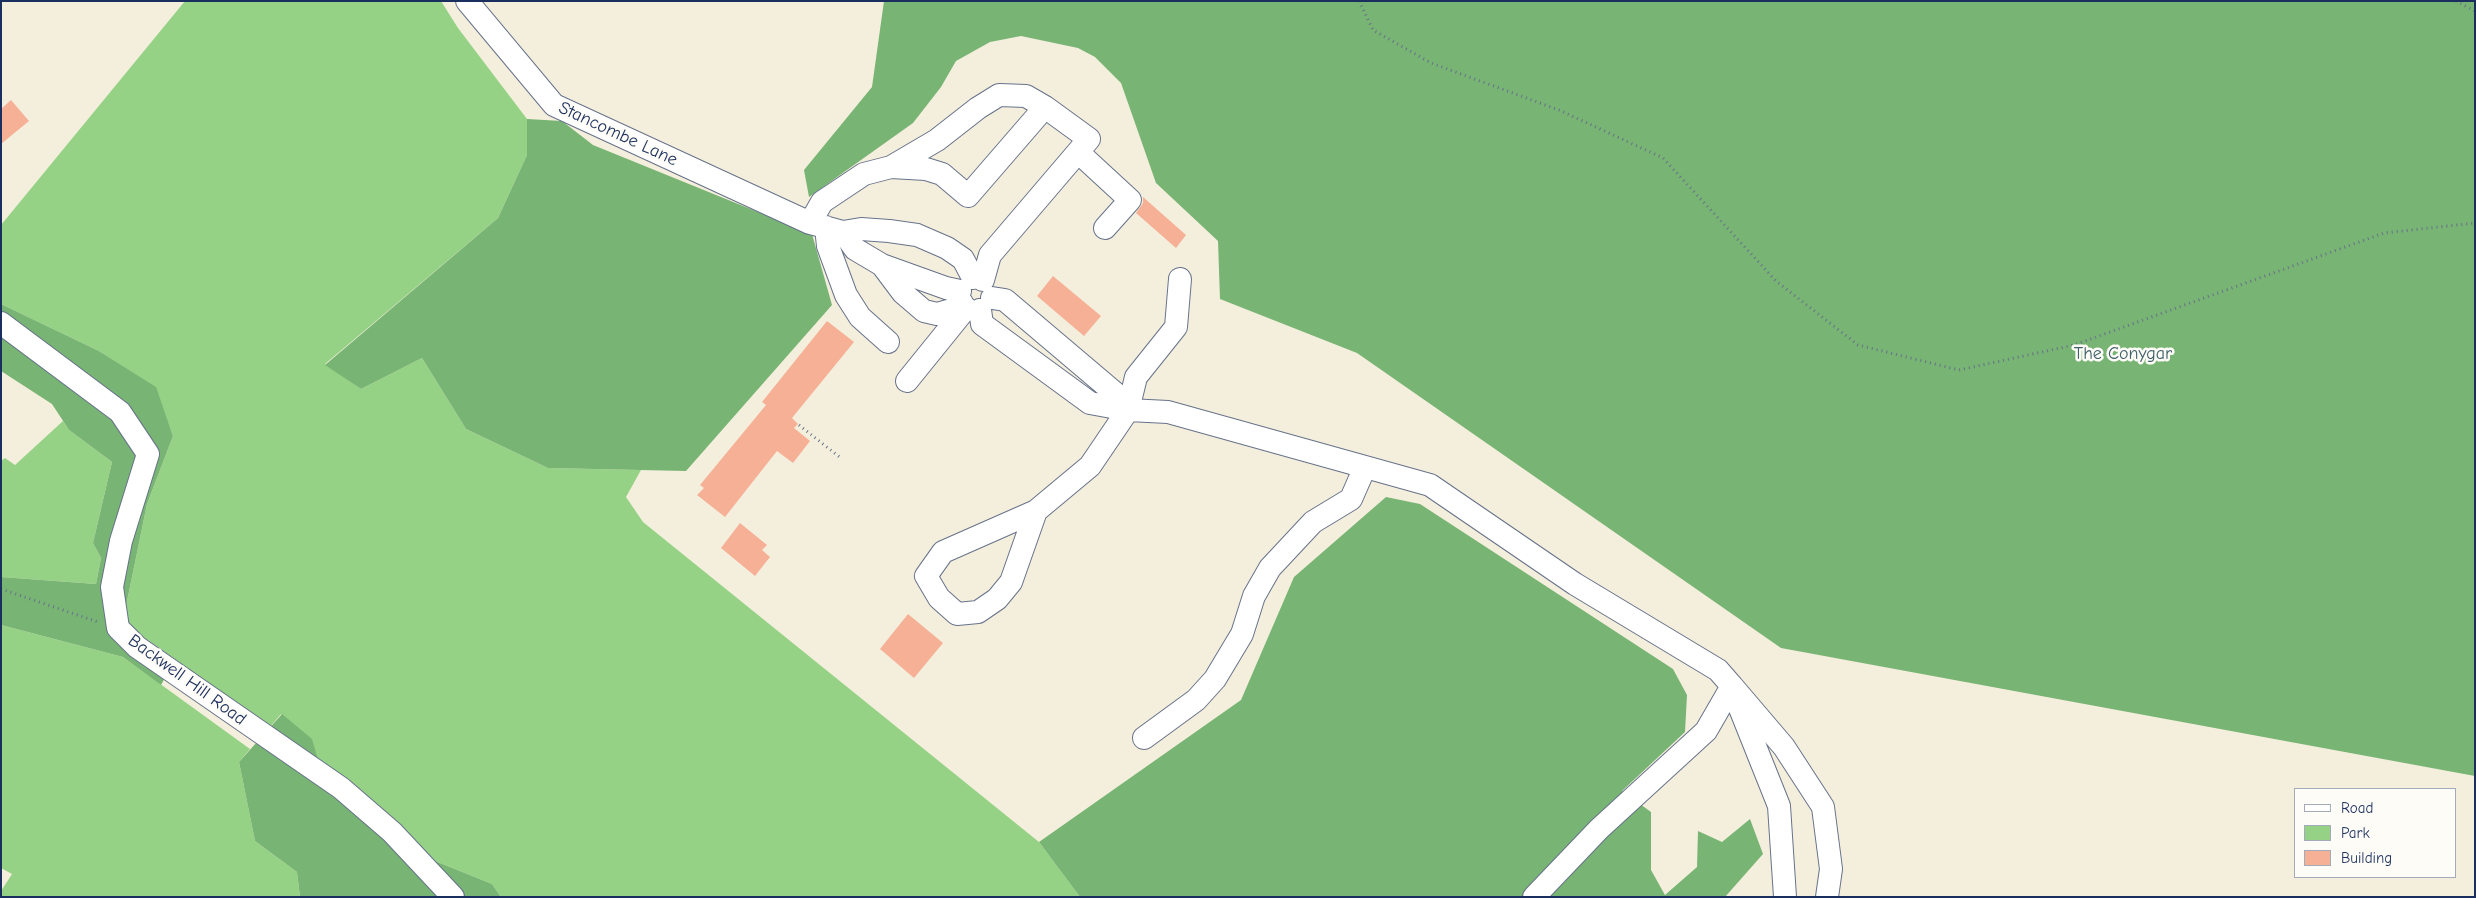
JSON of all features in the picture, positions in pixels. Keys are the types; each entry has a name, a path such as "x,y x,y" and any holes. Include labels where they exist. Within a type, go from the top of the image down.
{"street":[{"name":"Stancombe Lane","path":"467,1 554,105 723,183 826,227"},
{"path":"888,342 860,317 846,295 828,246 822,202 864,174 891,167 937,140 978,108 999,95 1026,96 1045,107 1089,139 990,255 974,296 907,381"},
{"path":"891,167 926,169 942,174 968,196 1045,107"},
{"path":"1079,152 1130,200 1105,228"},
{"path":"826,227 889,230 917,235 948,248 963,258 982,324 1090,403 1128,410 1168,412 1430,485 1576,584 1718,670 1784,747 1823,807 1831,869 1827,897"},
{"path":"826,227 855,249 882,265 903,293 924,311 937,314 951,310 974,296 1005,300 1116,394 1128,410"},
{"path":"1036,512 1011,582 997,599 978,612 957,614 939,598 926,576 943,552 1036,512 1090,466 1128,410 1136,377 1176,327 1180,279"},
{"name":"Backwell Hill Road","path":"1,323 120,412 148,454 121,541 112,587 118,628 137,647 341,788 392,832 453,897"},
{"path":"1144,738 1196,700 1215,678 1242,634 1254,596 1270,568 1313,522 1351,499 1365,467"},
{"path":"1534,897 1599,830 1706,731 1732,686"},
{"path":"1732,686 1779,806 1785,897"}],"path":[{"path":"1359,1 1372,30 1431,63 1559,110 1663,158 1776,281 1858,346 1959,370 2074,345 2384,233 2475,223"},
{"path":"2456,1 2475,11"},
{"path":"799,425 842,459"},
{"path":"1,589 118,628"}],"green space":[{"path":"185,1 441,1 458,28 527,119 527,155 498,218 325,364 361,389 422,358 466,429 548,468 641,470 626,497 643,522 1039,842 1080,897 501,897 492,884 430,859 319,763 281,714 269,728 130,627 125,611 147,504 173,436 155,387 99,351 1,304 1,225"},
{"name":"The Conygar","path":"884,1 2475,1 2475,776 1781,648 1357,353 1220,299 1218,241 1156,183 1121,83 1095,57 1078,48 1021,36 990,42 956,61 941,87 913,123 809,197 804,170 872,87"},
{"path":"527,119 562,121 593,145 812,234 832,305 686,471 548,468 466,429 422,358 361,389 325,365 498,218 527,155"},
{"path":"1,304 99,351 156,387 173,436 147,504 125,611 130,627 175,660 161,685 123,657 1,625 1,577 96,584 101,558 93,543 112,462 69,430 52,404 1,371"},
{"path":"63,421 69,430 112,462 93,543 101,558 96,584 1,577 1,461 5,458 15,465"},
{"path":"1386,497 1420,504 1673,669 1687,695 1685,732 1622,791 1651,812 1651,870 1665,895 1697,867 1698,831 1722,842 1750,819 1763,854 1725,897 1080,897 1039,842 1241,700 1294,577"},
{"path":"1,625 123,657 250,749 239,762 255,841 297,872 300,897 1,897 1,891 12,874 1,868"},
{"path":"282,714 312,739 319,763 430,859 492,884 501,897 300,897 297,872 255,841 239,762"}],"building":[{"path":"11,100 29,121 1,144 1,109"},
{"path":"1143,197 1186,235 1176,248 1136,213 1143,203"},
{"path":"1053,276 1101,316 1084,336 1037,296"},
{"path":"827,321 854,342 792,418 798,424 794,428 810,441 793,463 777,451 725,517 697,495 704,488 700,485 766,405 762,402"},
{"path":"740,523 767,545 762,550 770,557 755,576 721,548"},
{"path":"908,614 943,643 914,678 880,649"}]}
